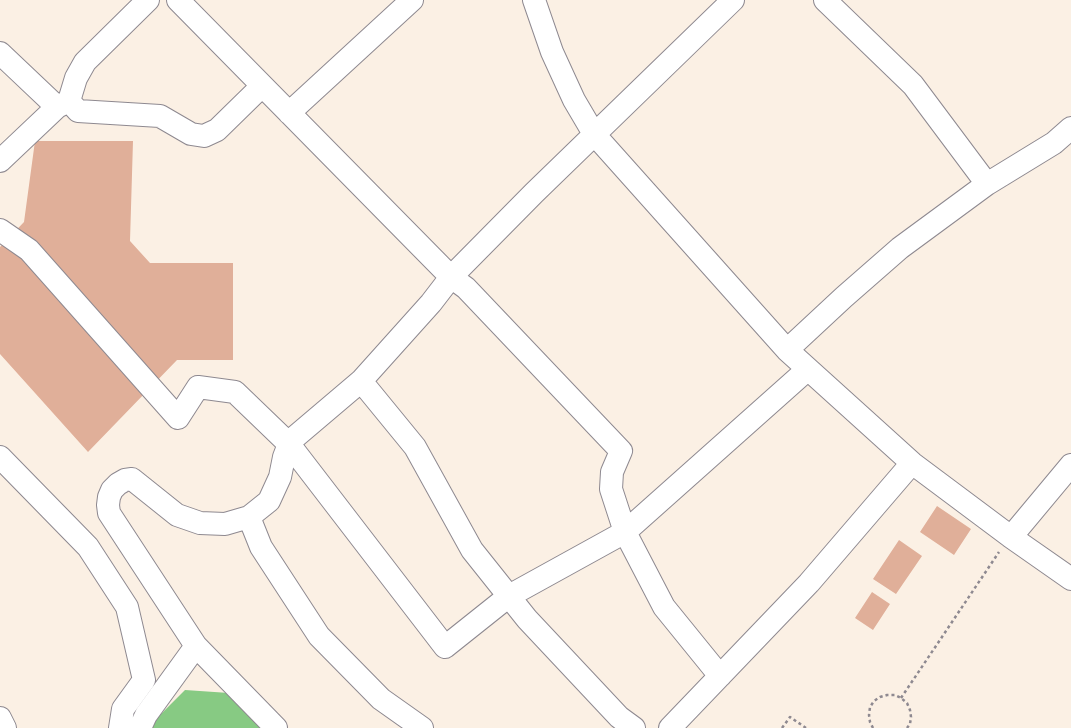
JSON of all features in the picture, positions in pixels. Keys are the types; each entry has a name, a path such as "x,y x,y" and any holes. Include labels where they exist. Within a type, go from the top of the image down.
{"street":[{"path":"0,161 63,104 85,62 148,0"},
{"path":"178,0 451,277 466,288 621,451 612,472 611,489 625,532 664,607 720,676"},
{"path":"289,113 412,0"},
{"path":"534,0 552,52 574,100 594,134 787,350 912,463 1011,537 1071,579"},
{"path":"276,728 196,646 109,513 109,497 112,490 118,484 132,478 177,515 200,523 225,524 249,516 269,502 280,477 284,457 292,440 361,381 431,303 451,277 594,134 733,0"},
{"path":"825,0 913,85 988,184"},
{"path":"0,53 63,104 78,111 160,116 192,134 204,136 218,130 262,86"},
{"path":"787,350 900,248 988,184 1054,143 1071,128"},
{"path":"0,230 29,250 178,418 198,388 236,392 292,440 445,647 509,596 625,532 808,369"},
{"path":"361,381 415,447 472,550 527,619 619,717 634,728"},
{"path":"0,457 88,547 127,607 144,680 123,709 120,728"},
{"path":"670,728 809,583 912,463"},
{"path":"1011,537 1071,465"},
{"path":"249,516 261,547 318,636 381,699 422,728"},
{"path":"140,728 146,715 196,646"},
{"path":"0,718 5,728"}],"path":[{"path":"902,698 1011,537"},
{"path":"873,728 870,722 870,707 874,701 887,695 895,695 902,698 907,703 911,717 910,724 907,728"},
{"path":"782,728 790,717 806,728"}],"green space":[{"path":"185,690 229,693 267,728 147,728"}],"building":[{"path":"35,141 133,141 130,241 150,263 233,263 233,360 177,360 88,452 0,354 0,247 24,222"},
{"path":"937,506 971,529 954,555 920,532"},
{"path":"899,540 922,556 896,594 873,579"},
{"path":"872,592 890,604 873,630 855,618"}]}
